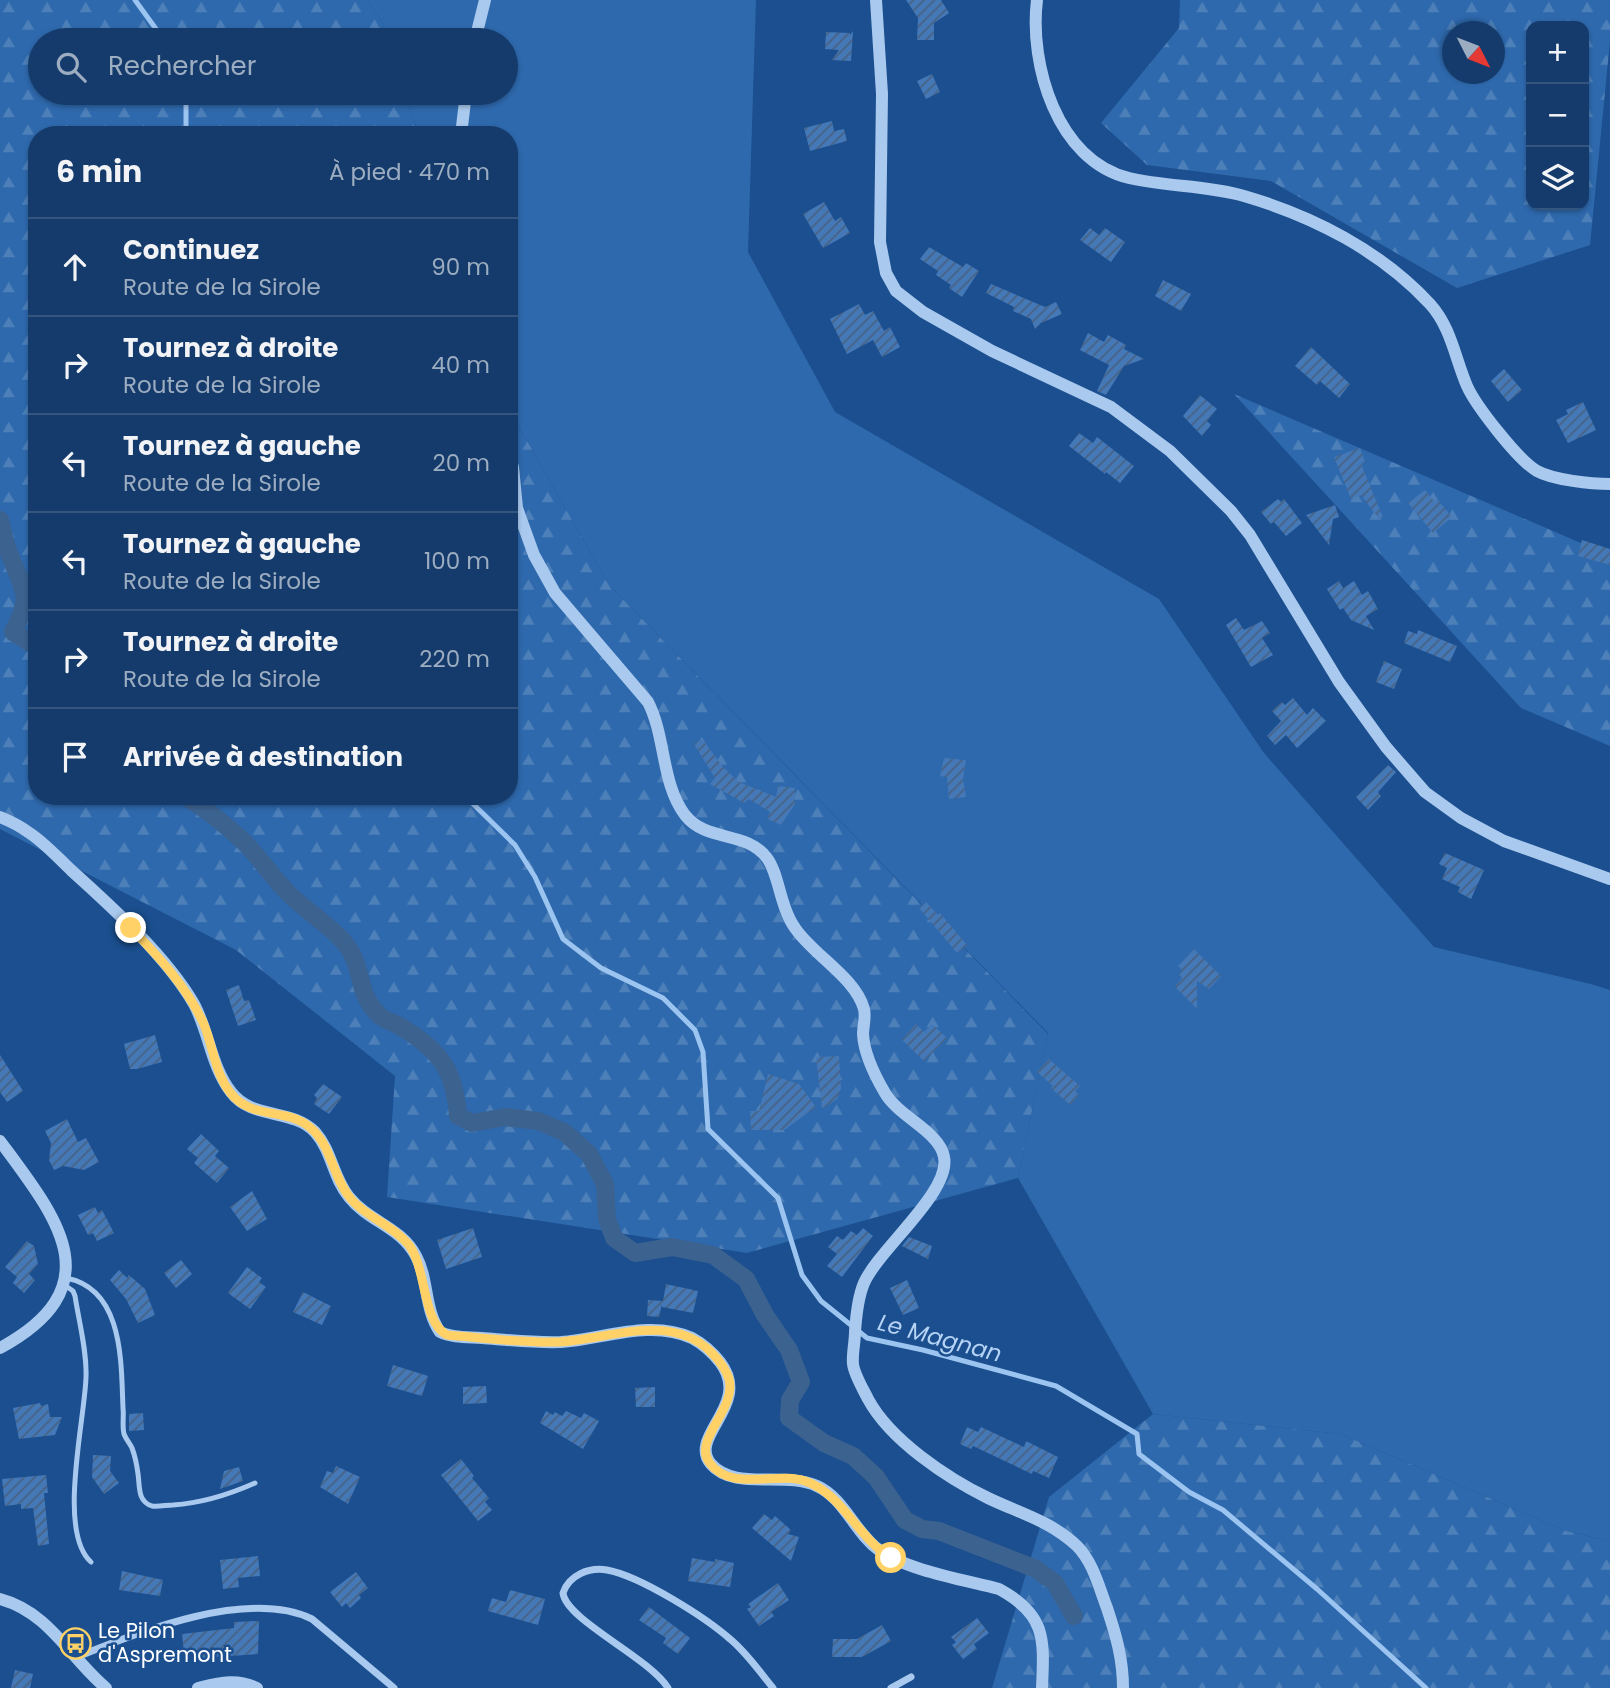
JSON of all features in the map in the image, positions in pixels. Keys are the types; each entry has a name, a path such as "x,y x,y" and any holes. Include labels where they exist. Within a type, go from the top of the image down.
{"street":[{"path":"478,28 485,0"},
{"path":"876,0 882,94 880,242 886,273 896,291 923,312 981,345 1111,407 1170,451 1231,511 1250,535 1339,682 1385,747 1425,792 1461,818 1504,841 1610,879"},
{"path":"1037,0 1036,31 1048,90 1063,128 1086,155 1114,173 1129,178 1245,196 1342,235 1395,274 1432,306 1446,328 1468,388 1522,459 1538,471 1555,477 1610,484"},
{"path":"462,126 465,105"},
{"path":"518,511 534,555 555,593 648,702 656,719 673,791 685,815 700,829 755,846 769,860 783,907 795,929 850,986 865,1010 863,1036 866,1049 887,1096 903,1114 936,1140 944,1155 944,1169 935,1191 864,1282 856,1320 853,1365 869,1401 904,1443 948,1475 988,1498 1051,1525 1079,1548 1095,1575 1117,1639 1123,1662 1123,1688"},
{"path":"0,817 38,839 98,894 163,964 204,1023 216,1065 235,1098 250,1108 295,1120 312,1130 326,1148 348,1196 365,1213 402,1236 410,1247 421,1270 430,1313 440,1332 447,1335 558,1342 647,1330 676,1333 703,1345 729,1378 730,1393 727,1405 706,1444 705,1452 709,1462 718,1471 738,1478 801,1479 820,1487 837,1501 877,1549 891,1558 999,1589 1013,1596 1026,1607 1037,1623 1044,1642 1042,1688"},
{"path":"0,1141 42,1198 58,1227 66,1265 59,1297 45,1317 28,1332 0,1348"},
{"path":"668,1688 651,1668 579,1616 567,1604 563,1593 570,1582 581,1573 608,1570 653,1590 728,1636 745,1652 773,1688"},
{"path":"0,1599 24,1608 47,1625 106,1688"},
{"path":"77,1657 183,1619 225,1612 285,1609 312,1619 394,1688"},
{"path":"891,1688 911,1677"},
{"path":"198,1688 226,1682 245,1682 257,1688"}],"lane":[{"path":"64,1281 74,1280 95,1294 108,1309 116,1325 124,1433 133,1450 139,1476 139,1493 145,1502 153,1506 192,1504 221,1497 255,1483"},
{"path":"64,1281 75,1297 86,1373 78,1434 76,1529 80,1548 91,1562"}],"green space":[{"path":"0,0 367,0 384,28 28,28 28,105 409,105 416,126 28,126 28,805 518,805 518,425 609,585 1048,1034 1018,1178 747,1253 387,1197 395,1076 236,950 0,829"},
{"path":"367,0 756,0 748,252 835,412 1159,599 1264,753 1434,947 1610,990 1610,1541 1566,1531 1341,1434 1153,1414 1018,1178 1048,1033 609,585 518,425 518,126 416,126 409,105 518,105 518,28 384,28"},
{"path":"1180,0 1610,0 1610,41 1590,245 1457,288 1271,181 1147,165 1101,123 1179,28"},
{"path":"1234,394 1610,554 1610,746 1521,708"},
{"path":"1153,1414 1341,1434 1566,1531 1610,1541 1610,1688 992,1688 1049,1497"}],"building":[{"path":"906,0 941,0 949,13 934,23 934,40 917,40 918,18"},
{"path":"853,31 851,61 832,60 839,50 825,49 826,32 850,35"},
{"path":"932,74 940,92 926,99 917,81"},
{"path":"832,121 834,131 844,129 847,141 810,151 804,128"},
{"path":"824,202 835,221 841,217 850,233 823,248 803,214"},
{"path":"1090,228 1099,235 1105,228 1125,242 1111,262 1080,240"},
{"path":"929,247 963,267 966,263 979,271 962,297 936,275 938,271 920,259"},
{"path":"1163,280 1191,294 1181,311 1155,296"},
{"path":"991,284 1045,307 1056,302 1062,314 1041,323 1035,329 1031,319 986,293"},
{"path":"859,304 865,315 873,311 884,331 890,327 900,347 882,357 873,340 847,354 830,319"},
{"path":"1088,333 1104,342 1108,335 1126,345 1124,349 1144,359 1124,366 1106,395 1097,391 1109,365 1080,350"},
{"path":"1311,347 1350,384 1339,398 1320,381 1317,385 1295,366"},
{"path":"1504,369 1522,390 1508,402 1491,381"},
{"path":"1200,395 1217,409 1207,421 1211,425 1202,436 1183,416"},
{"path":"1583,402 1596,430 1568,443 1556,420 1568,414 1566,410"},
{"path":"1079,433 1093,443 1097,437 1134,466 1120,483 1069,446"},
{"path":"1360,448 1365,462 1361,464 1383,517 1379,519 1361,495 1351,499 1334,457"},
{"path":"1425,490 1434,501 1437,499 1452,517 1433,533 1408,503"},
{"path":"1278,499 1281,502 1284,499 1302,523 1286,536 1261,512"},
{"path":"1335,505 1339,517 1333,519 1329,545 1306,515"},
{"path":"1582,540 1610,549 1610,565 1578,556"},
{"path":"1339,581 1343,588 1354,581 1362,595 1368,591 1378,609 1366,616 1374,630 1351,620 1343,608 1340,610 1327,589"},
{"path":"1236,618 1244,630 1262,621 1270,633 1262,638 1273,655 1251,667 1226,625"},
{"path":"1418,630 1457,646 1450,662 1404,643 1408,631 1417,634"},
{"path":"1384,661 1402,669 1394,689 1376,682"},
{"path":"1293,698 1307,715 1313,708 1326,721 1297,748 1286,735 1275,745 1267,736 1281,721 1272,711 1282,702 1285,705"},
{"path":"702,739 724,768 739,782 776,797 778,786 795,788 795,804 781,825 767,819 770,812 749,799 744,803 710,784 715,778 694,744"},
{"path":"944,758 966,760 963,779 966,797 949,799 947,777 940,776"},
{"path":"1388,765 1396,772 1378,792 1381,796 1368,810 1356,797"},
{"path":"1445,853 1484,870 1471,899 1458,892 1460,887 1442,879 1447,868 1439,864"},
{"path":"926,902 938,915 940,913 967,945 957,953 919,908"},
{"path":"1194,949 1221,976 1209,989 1197,981 1197,1009 1175,987 1182,978 1179,974 1182,970 1178,966"},
{"path":"239,985 244,1001 249,1000 256,1020 238,1026 226,990"},
{"path":"916,1024 924,1032 932,1024 947,1038 924,1061 902,1040"},
{"path":"155,1035 162,1062 130,1069 124,1044"},
{"path":"0,1055 23,1091 7,1102 0,1092"},
{"path":"839,1056 841,1089 837,1099 822,1109 816,1057"},
{"path":"1049,1059 1080,1086 1075,1091 1079,1095 1070,1105 1037,1072"},
{"path":"768,1074 799,1084 816,1107 784,1130 751,1130 750,1111 759,1111"},
{"path":"323,1084 342,1097 329,1114 314,1104 317,1098 314,1095"},
{"path":"67,1119 78,1142 86,1138 99,1162 84,1170 63,1166 54,1170 49,1160 51,1143 45,1131"},
{"path":"201,1134 219,1151 215,1156 229,1168 217,1183 194,1163 198,1158 187,1149"},
{"path":"252,1191 267,1219 247,1231 230,1207"},
{"path":"95,1207 98,1213 102,1210 114,1233 97,1241 93,1233 88,1235 78,1215"},
{"path":"473,1228 482,1257 446,1269 437,1240"},
{"path":"863,1228 873,1236 842,1277 827,1266 837,1254 828,1247 837,1236 843,1240 851,1231 857,1235"},
{"path":"909,1237 932,1246 928,1259 902,1246"},
{"path":"27,1241 34,1246 38,1264 29,1274 35,1280 24,1293 13,1283 17,1277 5,1267"},
{"path":"181,1260 192,1274 176,1288 164,1273"},
{"path":"247,1267 262,1278 259,1282 266,1287 250,1309 228,1293"},
{"path":"119,1270 145,1289 155,1315 138,1323 126,1299 110,1280"},
{"path":"907,1280 919,1308 903,1315 890,1288"},
{"path":"666,1284 698,1291 693,1313 662,1307 662,1304 659,1317 647,1316 648,1300 663,1301"},
{"path":"303,1292 331,1306 322,1325 293,1312"},
{"path":"393,1365 428,1376 422,1396 387,1386"},
{"path":"486,1386 487,1403 463,1404 463,1387"},
{"path":"655,1387 655,1407 636,1407 635,1388"},
{"path":"40,1403 41,1406 48,1404 50,1417 62,1417 55,1435 19,1439 13,1408"},
{"path":"546,1411 562,1416 566,1411 581,1418 584,1413 599,1421 583,1449 540,1423"},
{"path":"143,1413 144,1430 129,1431 129,1414"},
{"path":"967,1427 978,1432 981,1427 1024,1447 1026,1441 1058,1457 1049,1478 1033,1471 1032,1474 973,1446 971,1449 960,1444"},
{"path":"93,1455 111,1456 110,1471 119,1483 104,1494 92,1477"},
{"path":"461,1459 474,1476 472,1478 489,1498 485,1502 492,1510 478,1521 441,1475"},
{"path":"336,1466 360,1477 348,1504 320,1487 327,1471 333,1473"},
{"path":"239,1467 243,1481 220,1489 224,1471"},
{"path":"46,1475 48,1493 44,1493 49,1544 38,1546 33,1508 21,1509 21,1504 5,1506 2,1479"},
{"path":"764,1514 772,1520 775,1516 791,1530 788,1534 799,1537 791,1561 752,1528"},
{"path":"258,1556 260,1576 238,1578 239,1587 223,1589 220,1560"},
{"path":"692,1558 734,1563 730,1587 688,1581"},
{"path":"122,1571 163,1580 160,1596 119,1590"},
{"path":"356,1572 368,1588 350,1608 346,1603 342,1607 330,1592"},
{"path":"778,1583 789,1600 771,1612 774,1616 759,1626 747,1609 751,1607 748,1604"},
{"path":"510,1590 545,1599 538,1625 488,1611 492,1598 506,1602"},
{"path":"649,1607 690,1638 678,1654 663,1643 666,1638 639,1620"},
{"path":"977,1618 989,1633 974,1644 977,1649 963,1659 952,1645 956,1642 951,1637"},
{"path":"259,1621 258,1654 200,1658 200,1652 184,1654 182,1634 234,1628 234,1622"},
{"path":"882,1625 891,1641 862,1657 832,1657 833,1639 857,1639"},
{"path":"15,1670 33,1674 30,1688 11,1688"}],"waterway":[{"name":"Le Magnan","path":"135,0 155,28"},
{"name":"Le Magnan","path":"186,105 186,126"},
{"path":"0,520 24,595 23,610 13,632 28,641"},
{"path":"198,805 250,848 289,894 346,944 371,1006 383,1018 426,1044 443,1063 453,1086 458,1116 472,1123 505,1117 538,1121 564,1132 589,1154 605,1184 607,1219 614,1238 635,1253 672,1247 713,1255 746,1279 765,1315 789,1350 801,1382 790,1400 789,1418 824,1443 853,1456 876,1477 905,1520 922,1529 939,1531 1036,1569 1055,1583 1074,1616"},
{"name":"Le Magnan","path":"474,805 515,845 535,877 563,939 601,968 663,998 695,1030 703,1052 708,1129 778,1198 802,1275 821,1301 867,1338 923,1350 1056,1386 1137,1434 1139,1454 1189,1492 1223,1510 1317,1589 1426,1688"}],"place":[{"name":"Le Pilon d'Aspremont","path":"75,1643"}],"route":[{"path":"131,928 190,997 204,1023 216,1065 235,1098 250,1108 303,1122 320,1138 341,1185 356,1206 402,1236 418,1259 430,1313 440,1332 447,1335 558,1342 647,1330 676,1333 690,1338 714,1355 729,1378 730,1393 727,1405 706,1444 705,1452 709,1462 728,1476 801,1479 820,1487 837,1501 877,1549 891,1558"}]}
